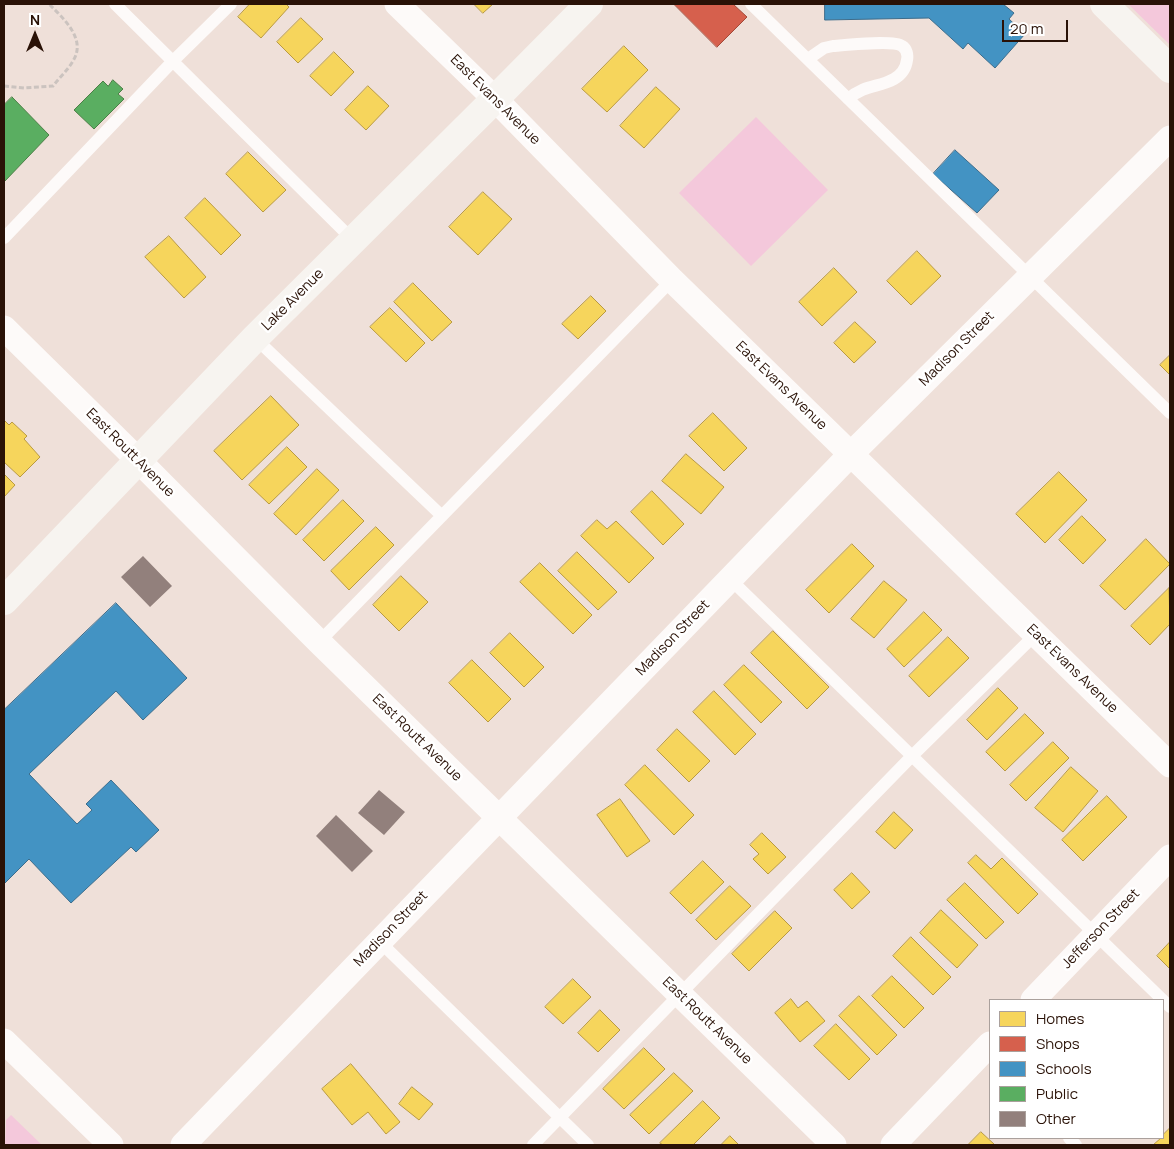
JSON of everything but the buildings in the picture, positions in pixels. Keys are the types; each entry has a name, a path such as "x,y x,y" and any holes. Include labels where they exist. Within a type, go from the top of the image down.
{"street":[{"name":"East Evans Avenue","path":"397,4 496,99 672,280 1170,765"},
{"name":"Lake Avenue","path":"4,601 255,338 589,4"},
{"path":"1104,4 1170,69"},
{"name":"Madison Street","path":"183,1145 851,454 1170,138"},
{"name":"East Routt Avenue","path":"4,328 319,642 834,1145"},
{"name":"Jefferson Street","path":"1034,999 1170,857"},
{"path":"4,1041 111,1145"},
{"path":"893,1145 987,1053"}],"lane":[{"path":"115,4 353,240"},
{"path":"4,238 173,61 231,4"},
{"path":"751,4 1170,413"},
{"path":"808,59 824,48 833,46 892,43 903,46 906,51 907,61 900,75 886,82 864,88 848,98"},
{"path":"319,642 672,280"},
{"path":"255,338 442,516"},
{"path":"730,579 1162,999"},
{"path":"533,1145 681,996 912,756 1036,634"},
{"path":"379,941 588,1145"}],"path":[{"path":"4,86 24,88 53,86 74,60 78,45 73,30 49,4"}],"shaded area":[{"path":"1128,4 1170,4 1170,45"},
{"path":"756,117 828,190 751,266 679,193"},
{"path":"11,1115 42,1145 5,1145 6,1120"}]}
